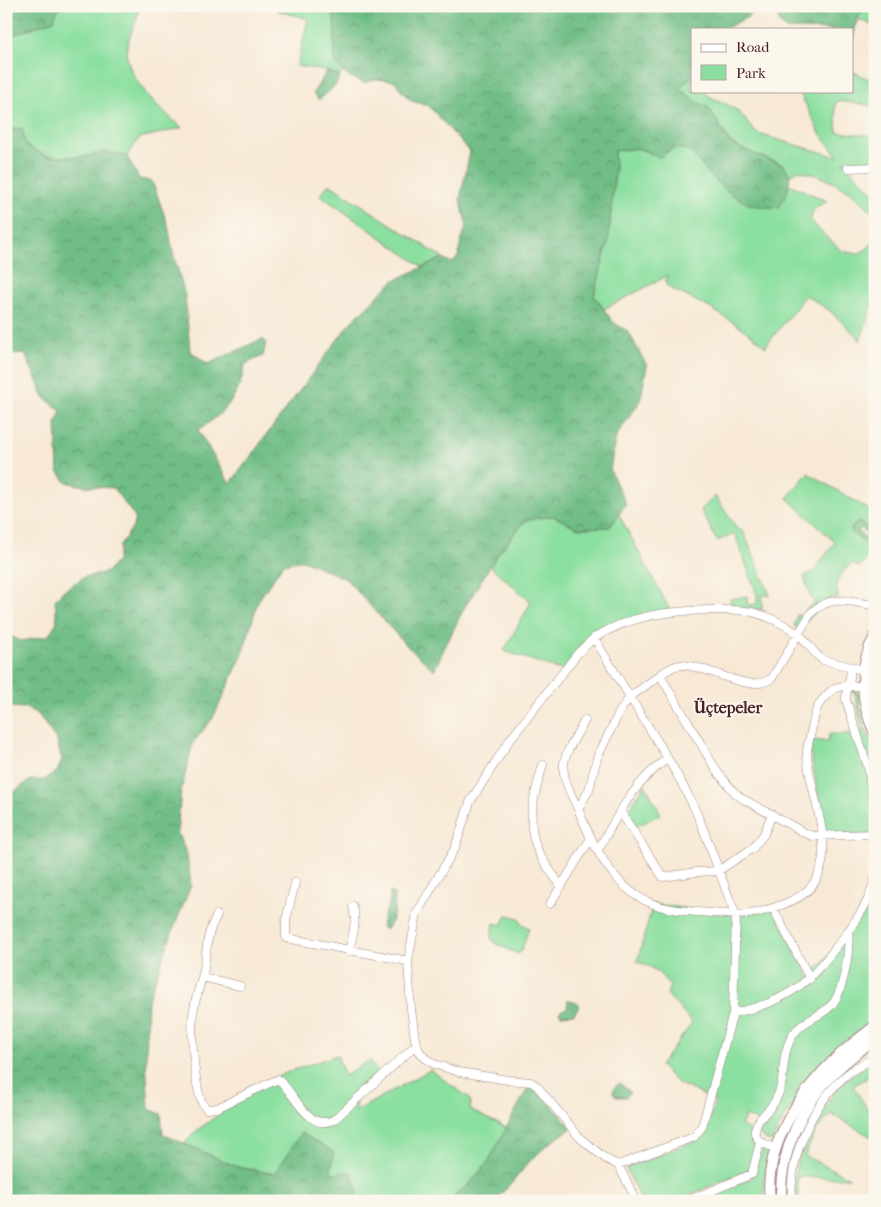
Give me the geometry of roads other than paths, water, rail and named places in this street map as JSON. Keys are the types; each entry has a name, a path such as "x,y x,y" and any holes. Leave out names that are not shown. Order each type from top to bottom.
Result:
{"main road":[{"path":"875,636 866,658 863,687 866,711 875,733"},
{"path":"864,672 875,671"},
{"path":"863,687 875,689"},
{"path":"770,1201 769,1182 775,1148 793,1112 813,1082 834,1060 875,1026"},
{"path":"781,1201 781,1179 785,1157 800,1120 832,1075 875,1039"}],"street":[{"path":"848,168 875,167"},
{"path":"578,810 589,790 597,758 620,711 630,697 660,675 674,666 680,665 698,668 743,682 767,681 772,678 811,613 827,602 844,600 875,605"},
{"path":"637,1201 618,1165 606,1159 580,1138 543,1093 531,1082 459,1072 434,1064 419,1051 411,1009 408,961 417,913 455,848 470,802 509,741 578,652 594,638 627,621 656,614 688,610 746,611 761,615 798,634 818,657 864,672"},
{"path":"594,638 667,759 700,821 736,915 733,1013 702,1127 694,1137 618,1165"},
{"path":"850,667 852,674 845,691 846,700 868,767 875,810"},
{"path":"660,675 718,774 743,799 805,833 823,836 875,834"},
{"path":"585,720 564,760 563,768 566,783 591,838 617,879 630,890 655,905 736,915 759,913 795,900 812,886 822,868 824,857 823,836 807,756 817,707 829,692 835,688 848,685 863,687"},
{"path":"598,850 620,811 642,780 667,759"},
{"path":"544,765 534,804 533,834 539,852 561,886"},
{"path":"620,811 663,877 718,871 753,848 764,834 772,814"},
{"path":"550,904 591,838"},
{"path":"733,1013 760,1006 785,996 810,978 828,959 863,911 870,898 875,877"},
{"path":"295,882 286,920 286,938 408,961"},
{"path":"349,951 356,916 353,906"},
{"path":"773,908 810,978"},
{"path":"217,915 208,935 202,978 196,995 193,1017 195,1072 201,1102 207,1109 217,1108 278,1079 296,1104 320,1122 328,1123 417,1044"},
{"path":"775,1148 760,1142 755,1134 758,1122 775,1102 779,1092 784,1053 794,1033 800,1026 829,1008 837,997 849,950 848,932"},
{"path":"202,978 240,986"},
{"path":"792,1201 791,1185 795,1157 816,1113 833,1088 846,1075 861,1064 875,1058"},
{"path":"687,1201 752,1174 760,1142"}],"district":[{"name":"Üçtepeler","path":"728,707"}]}
